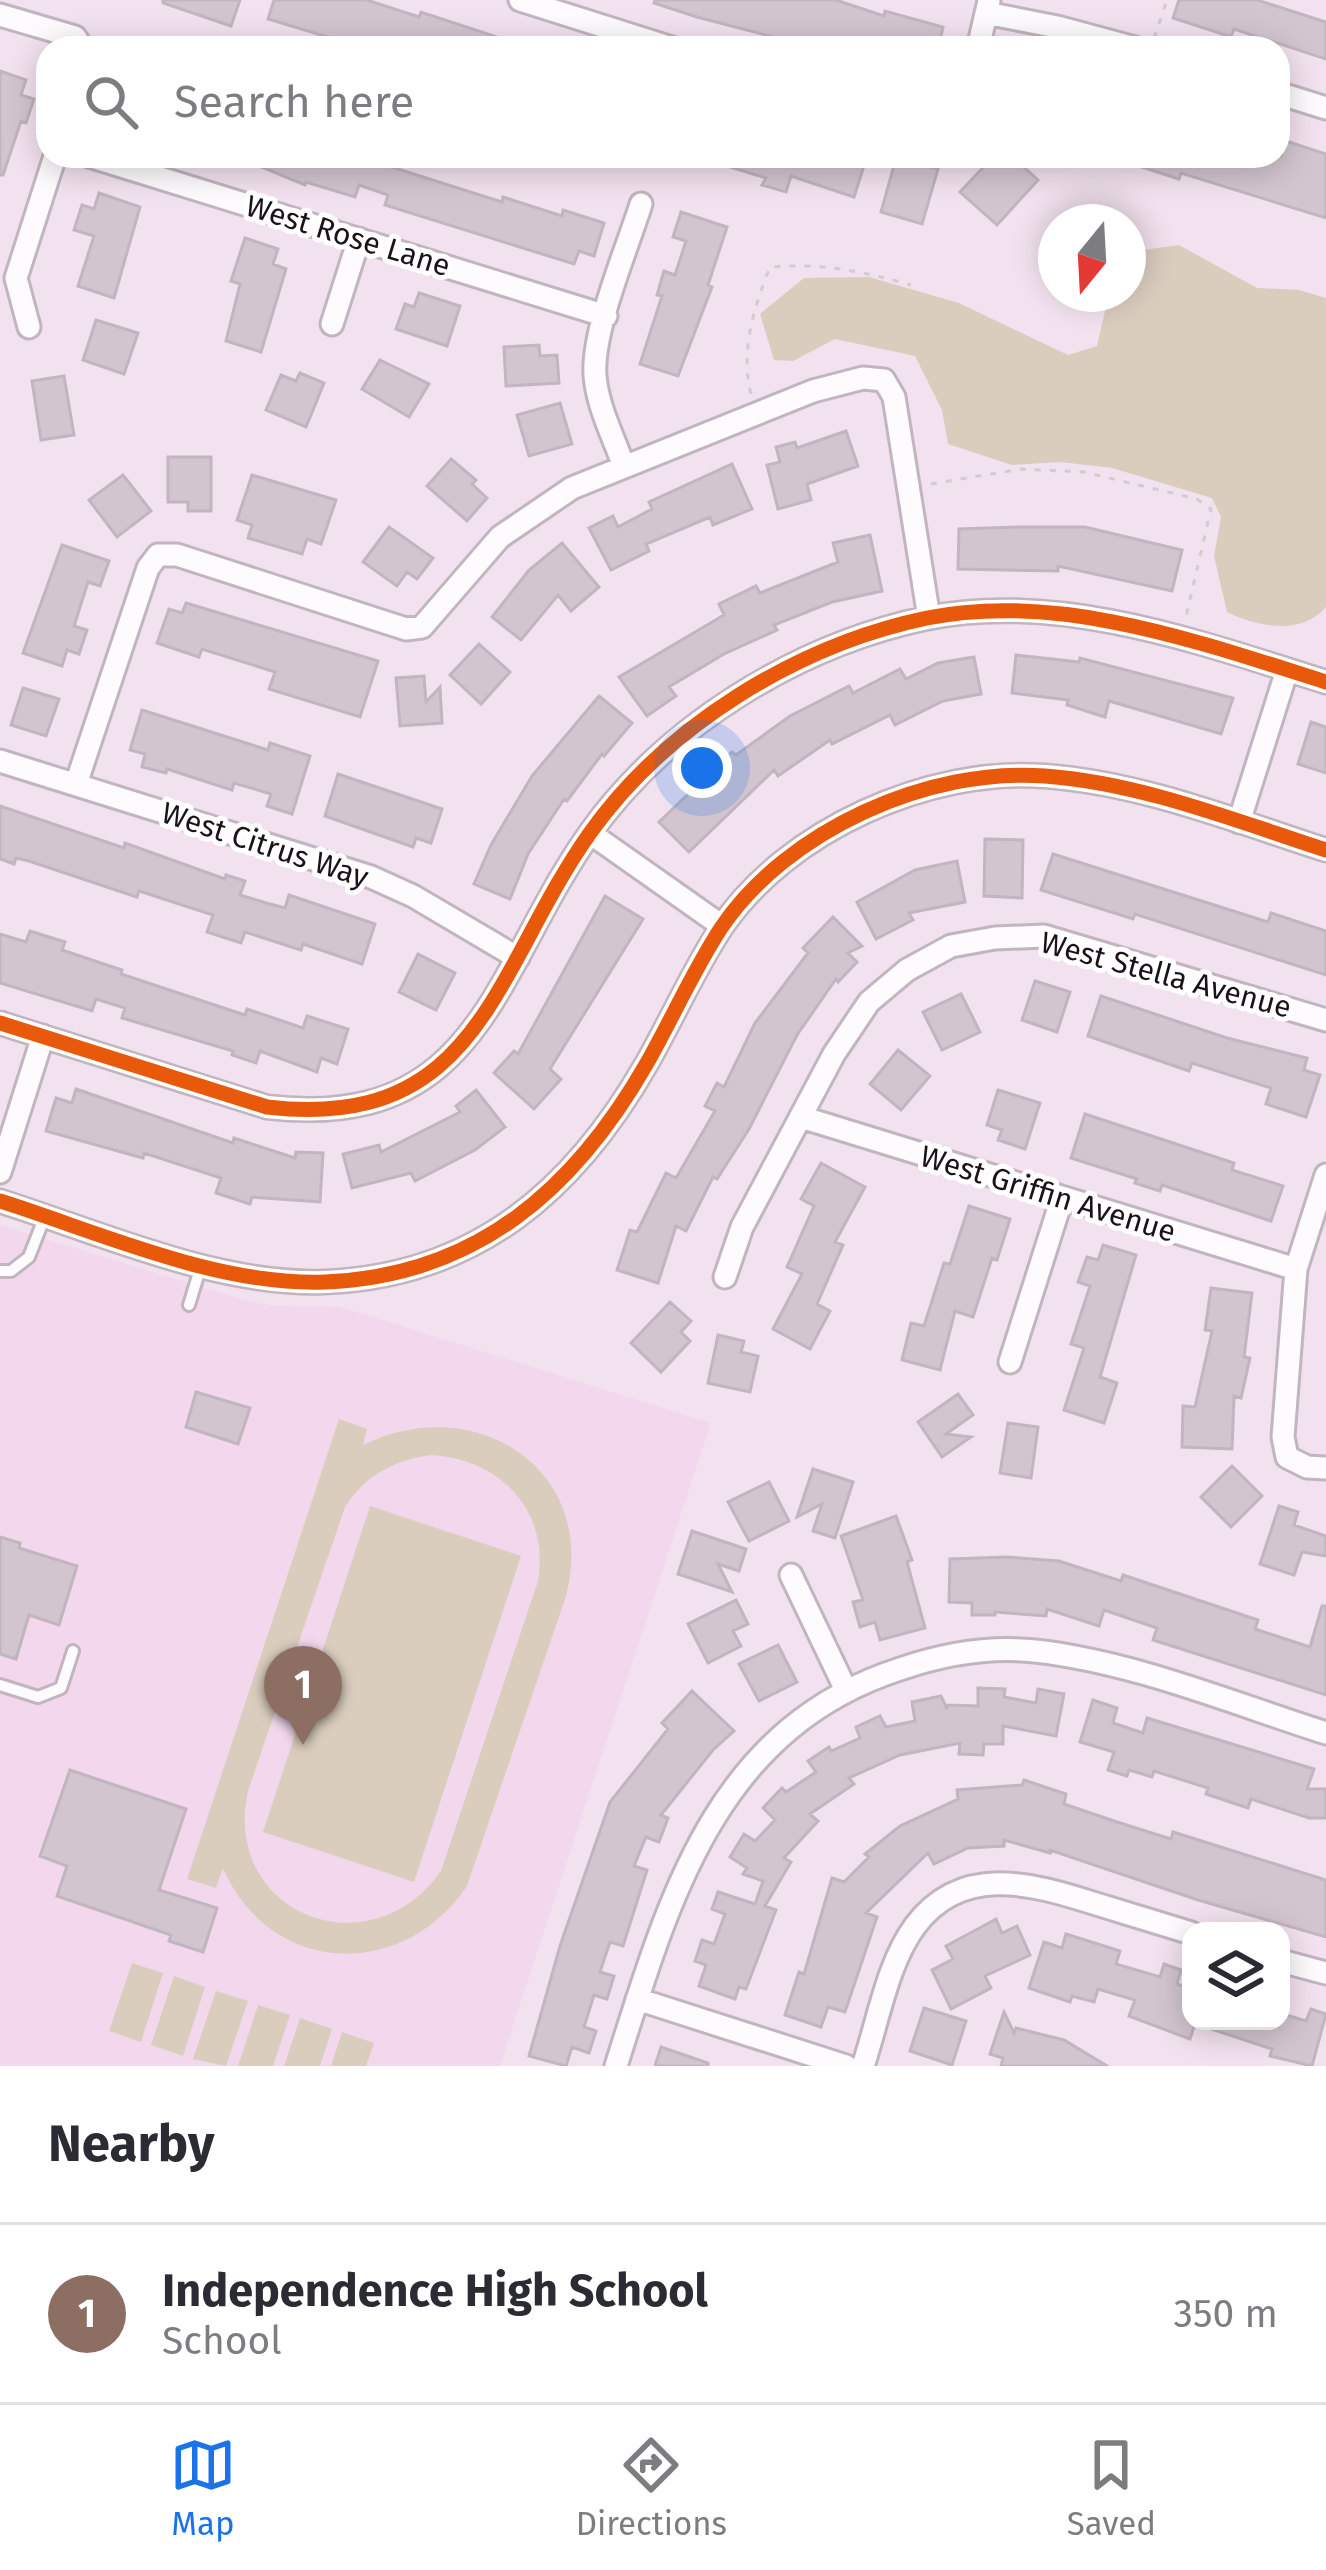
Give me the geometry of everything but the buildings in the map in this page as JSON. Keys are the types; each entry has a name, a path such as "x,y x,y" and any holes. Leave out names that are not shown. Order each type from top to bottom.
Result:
{"street":[{"path":"520,0 634,36"},
{"path":"981,36 987,6 1093,36"},
{"path":"0,15 68,36"},
{"path":"1290,96 1326,108"},
{"path":"29,327 16,278 51,168"},
{"name":"West Rose Lane","path":"128,168 606,316"},
{"path":"623,464 597,392 594,370 641,204"},
{"path":"332,324 359,239"},
{"path":"76,784 148,568 158,555 177,554 406,629 422,627 500,537 572,488 756,413 863,378 884,380 894,397 929,618"},
{"path":"0,1023 267,1106 310,1112 359,1107 431,1073 462,1048 487,1015 590,833 634,782 739,695 825,652 929,618 1008,613 1094,618 1182,637 1326,682"},
{"path":"1239,822 1287,670"},
{"name":"West Citrus Way","path":"0,761 371,877 518,958"},
{"path":"0,1201 201,1266 283,1282 362,1279 410,1268 501,1229 544,1197 588,1154 646,1064 722,926 776,868 823,835 888,800 951,782 1008,776 1077,779 1326,850"},
{"path":"590,833 722,926"},
{"name":"West Stella Avenue","path":"725,1277 742,1227 834,1054 869,1002 907,970 951,946 1044,936 1326,1020"},
{"path":"0,1172 43,1036"},
{"name":"West Griffin Avenue","path":"801,1118 1296,1269"},
{"path":"1326,1175 1296,1269 1282,1436 1287,1456 1307,1467 1326,1468"},
{"path":"1010,1362 1062,1198"},
{"path":"791,1575 845,1688"},
{"path":"616,2066 677,1886 720,1804 785,1729 845,1688 931,1659 990,1649 1035,1651 1162,1680 1326,1733"},
{"path":"863,2066 898,1956 913,1928 952,1892 979,1883 1009,1881 1182,1930"},
{"path":"1290,1963 1326,1973"},
{"path":"638,1999 846,2066"}],"lane":[{"path":"0,1271 11,1271 29,1257 45,1216"},
{"path":"189,1305 201,1266"},
{"path":"0,1685 38,1697 61,1688 73,1652"}],"path":[{"path":"1155,36 1167,0"},
{"path":"756,413 746,373 753,310 770,268 849,267 911,285"},
{"path":"908,487 1021,470 1084,472 1197,499 1211,509 1182,637"}],"shaded area":[{"path":"1179,245 1257,288 1299,290 1326,298 1326,607 1304,622 1265,625 1227,612 1214,556 1221,517 1212,498 1112,468 1060,462 1012,465 948,444 942,410 915,356 835,339 793,361 774,360 760,314 804,278 869,277 959,303 1068,355 1097,346 1105,312 1146,312 1146,250"},
{"path":"0,1225 248,1301 341,1307 711,1423 500,2066 0,2066"},
{"path":"339,1419 367,1429 363,1445 405,1430 447,1428 485,1435 519,1452 546,1478 564,1511 571,1551 566,1596 467,1886 440,1917 408,1939 374,1951 339,1954 304,1947 272,1930 244,1904 223,1868 216,1888 187,1879","holes":["431,1455 456,1459 498,1478 527,1511 540,1555 538,1581 441,1871 411,1902 377,1918 342,1923 308,1915 278,1897 257,1870 246,1834 248,1791 345,1507 362,1486 393,1465"]},
{"path":"370,1506 521,1556 414,1882 263,1832"},
{"path":"132,1963 163,1973 141,2042 109,2031"},
{"path":"174,1976 205,1987 183,2056 151,2045"},
{"path":"216,1991 248,2001 226,2066 193,2059"},
{"path":"258,2005 290,2015 273,2066 238,2066"},
{"path":"300,2018 332,2029 320,2066 284,2066"},
{"path":"342,2032 374,2043 366,2066 331,2066"}],"cycle path":[{"path":"0,1023 267,1107 338,1108 394,1094 437,1067 472,1031 557,885 621,794 696,725 739,695 831,648 927,618 1028,611 1130,625 1326,682"},
{"path":"0,1201 160,1255 243,1276 325,1282 380,1276 429,1263 475,1243 516,1218 554,1186 619,1108 711,944 749,893 822,834 864,812 955,782 1045,776 1152,795 1326,850"}],"place":[{"name":"Independence High School","path":"303,1745"}]}
